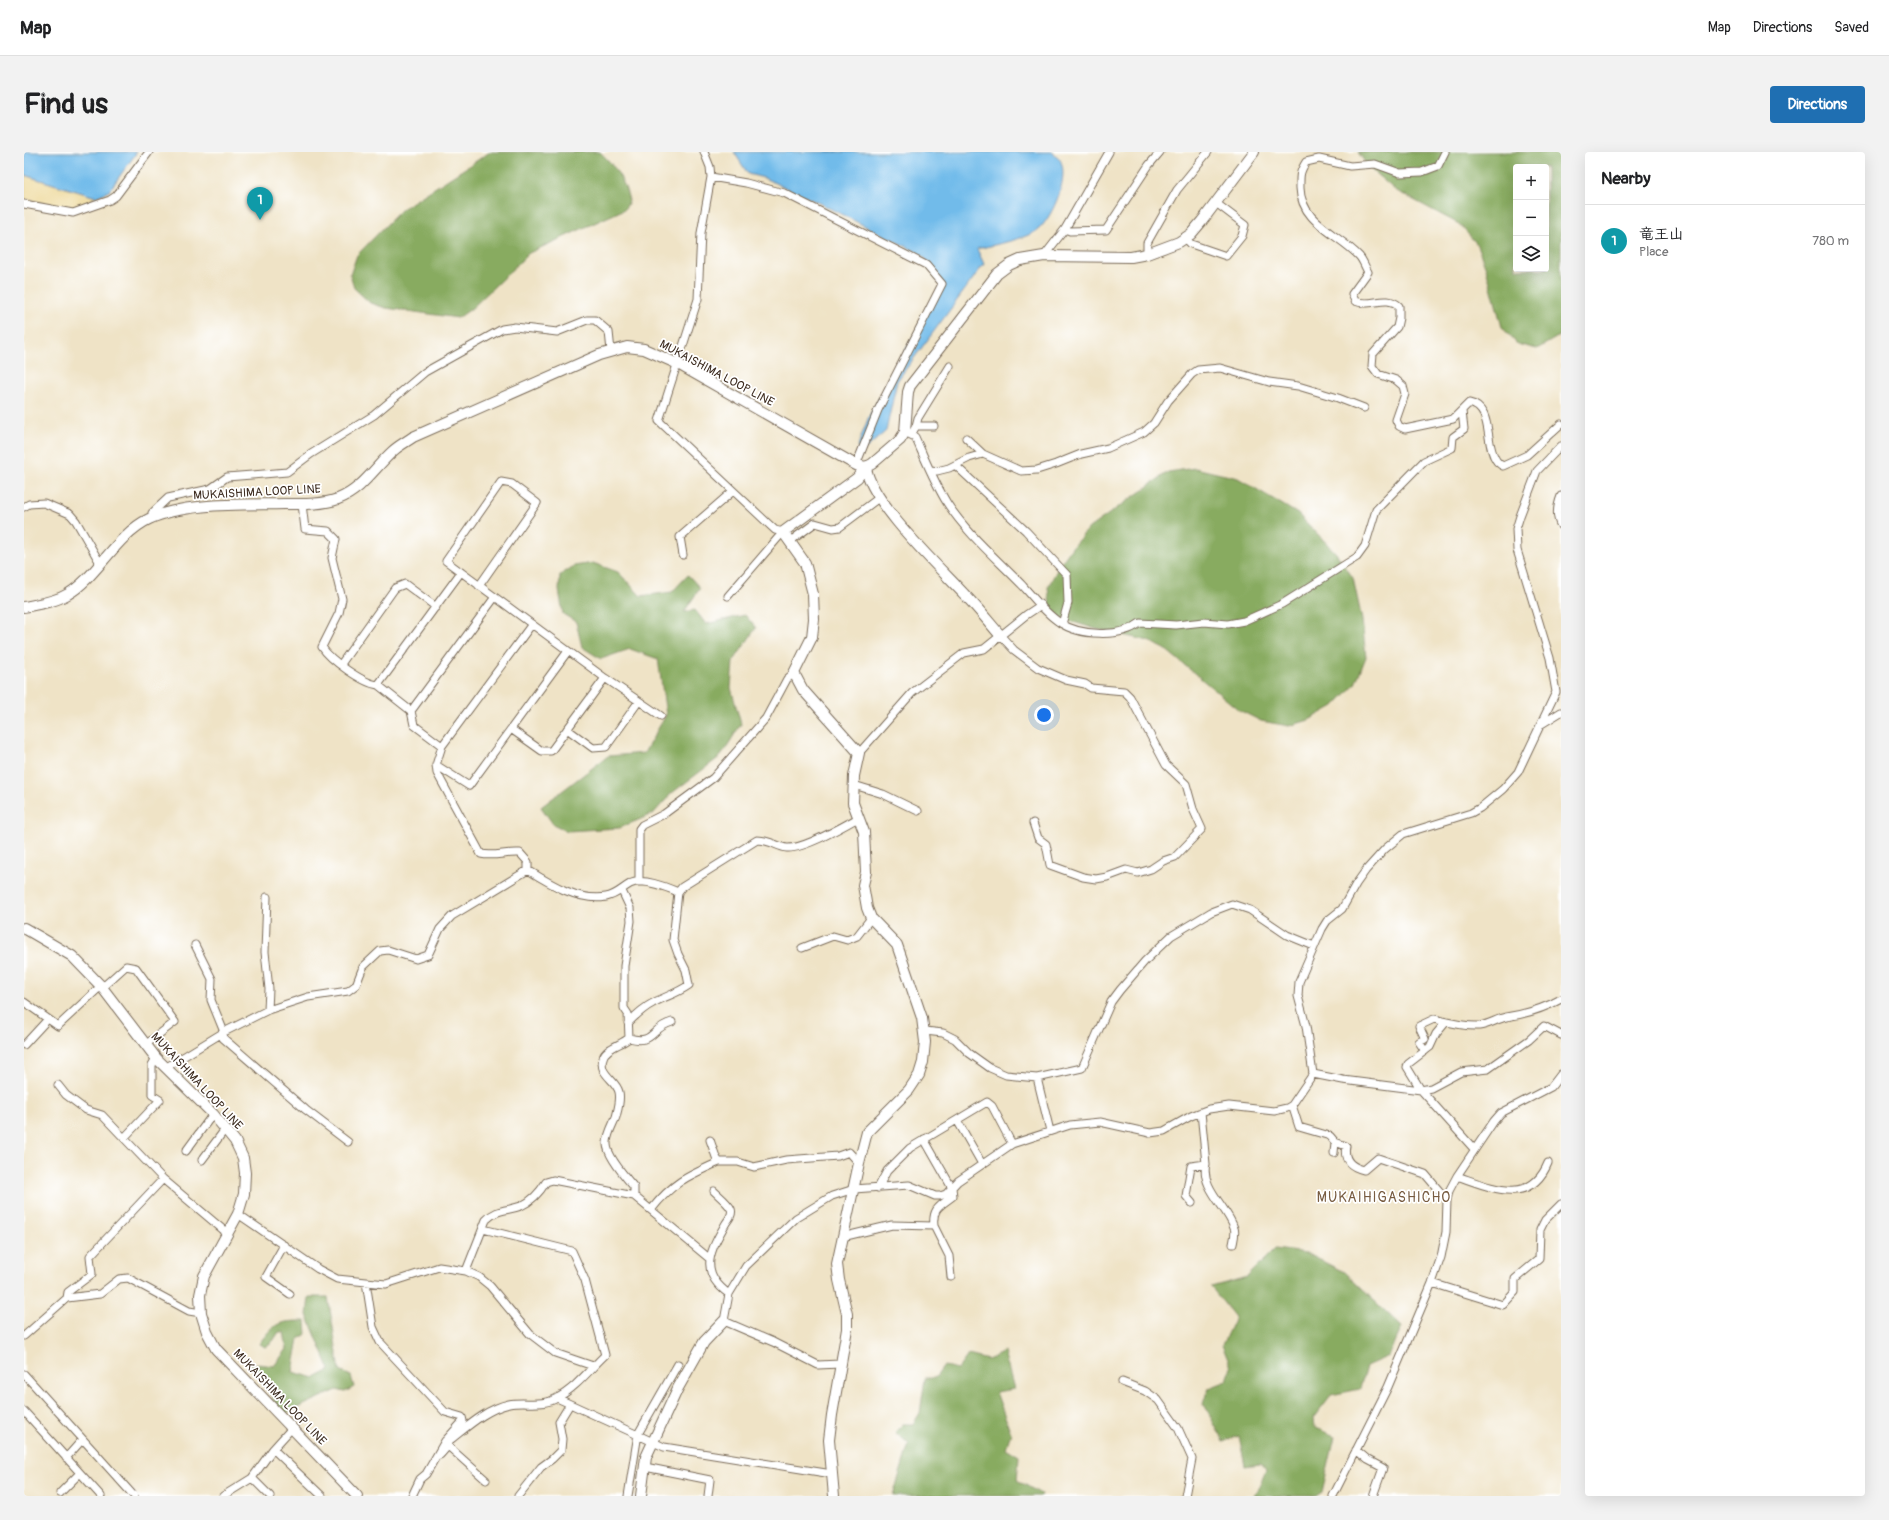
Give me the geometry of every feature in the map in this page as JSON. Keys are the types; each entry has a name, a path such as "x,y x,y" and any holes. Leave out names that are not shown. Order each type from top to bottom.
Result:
{"main road":[{"path":"861,466 872,464 908,434 908,392 910,386 997,274 1020,260 1044,256 1131,258 1172,245 1185,238 1198,225 1254,152"},
{"name":"MUKAISHIMA LOOP LINE","path":"24,607 67,595 78,587 130,532 153,517 213,505 302,504 332,500 349,494 360,485 393,451 412,437 548,377 611,351 627,347 644,349 678,364 861,466"},
{"path":"861,466 867,478 899,524 970,600 1000,635"},
{"path":"834,1496 829,1440 840,1364 847,1329 847,1314 837,1264 842,1237 867,1132 909,1090 919,1075 922,1062 925,1031 897,944 871,918 867,908 863,885 866,872 864,832 853,803 859,753 803,690 794,673 812,637 814,619 813,594 805,563 783,532 857,478 861,466"},
{"name":"MUKAISHIMA LOOP LINE","path":"24,928 72,956 101,986 156,1058 213,1114 236,1141 245,1173 244,1194 238,1214 226,1233 204,1276 200,1295 200,1313 207,1332 216,1349 357,1496"},
{"path":"641,1496 646,1458 678,1388 704,1342 724,1321"}],"street":[{"path":"24,204 73,213 110,200 116,196 148,152"},
{"path":"704,152 710,167 711,177 701,233 698,299 659,421 775,530 783,532 728,596"},
{"path":"1044,256 1065,229 1109,152"},
{"path":"1065,229 1070,231 1106,230 1149,165 1160,152"},
{"path":"1445,152 1438,166 1422,172 1400,174 1375,164 1350,166 1319,159 1306,162 1299,172 1300,194 1304,208 1317,222 1360,257 1368,272 1364,280 1356,287 1352,294 1355,301 1361,304 1384,300 1393,301 1399,306 1397,326 1373,354 1372,366 1378,374 1396,380 1403,386 1405,394 1396,420 1399,426 1405,429 1412,429 1430,423 1453,419 1469,403 1475,404 1482,412 1496,460 1503,466 1527,455 1561,424"},
{"path":"1147,254 1147,242 1177,190 1204,153"},
{"path":"711,177 784,192 926,265 942,284 878,410 861,466"},
{"path":"1185,238 1191,244 1226,256 1242,236 1245,225 1216,203"},
{"path":"153,517 152,513 168,498 210,489 227,477 287,472 310,454 374,415 425,372 502,329 515,327 557,332 587,320 595,320 609,332 611,351"},
{"path":"950,366 918,418 916,426 908,434 915,437 947,502 964,525 1041,605 1062,624 1075,629 1106,634 1118,634 1135,627 1140,623 1176,625 1204,622 1228,624 1239,622 1282,604 1357,557 1365,546 1376,510 1424,461 1452,448 1453,437 1464,429 1462,411"},
{"path":"966,438 983,454 1021,471 1037,470 1081,454 1108,448 1144,432 1154,423 1168,401 1192,374 1198,370 1220,368 1269,382 1298,386 1338,398 1364,408"},
{"path":"916,426 934,426"},
{"path":"840,1364 818,1366 773,1342 724,1321 729,1294 746,1266 796,1218 832,1196 854,1189 909,1186 935,1196 946,1194 958,1181 1012,1144 1070,1125 1100,1122 1150,1133 1164,1131 1200,1112 1210,1109 1229,1106 1274,1111 1287,1108 1292,1105 1313,1074 1306,1026 1298,996 1300,982 1314,946 1327,921 1342,909 1366,870 1397,839 1412,830 1471,813 1480,808 1511,782 1524,761 1556,692 1550,658 1517,550 1516,529 1537,471 1561,446"},
{"path":"931,470 937,471 983,454"},
{"path":"955,465 1026,531 1067,575 1068,603 1062,624"},
{"path":"479,586 537,504 512,484 501,482 446,561 479,586 605,678 661,716"},
{"path":"683,556 680,537 733,491"},
{"path":"1561,496 1557,506 1557,520 1561,526"},
{"path":"789,542 815,523 833,528 840,527 880,497"},
{"path":"24,507 29,504 44,503 70,514 76,521 100,563"},
{"path":"302,504 305,529 328,531 336,539 332,558 342,599 339,613 322,647 326,654 369,684 378,686 411,711 414,725 442,746"},
{"path":"378,686 461,572"},
{"path":"341,664 395,588 405,584 436,607"},
{"path":"411,711 495,597"},
{"path":"859,753 912,693 964,653 984,649 1026,614 1041,605"},
{"path":"528,870 528,862 520,853 510,852 492,856 481,854 471,840 437,773 436,765 442,746 532,624"},
{"path":"1000,635 1014,650 1038,668 1066,680 1085,684 1091,688 1124,691 1130,697 1166,765 1186,784 1193,809 1202,829 1175,857 1163,861 1151,869 1138,872 1126,870 1107,878 1096,879 1083,877 1050,864 1046,844 1038,838 1034,823"},
{"path":"436,765 469,786 568,651"},
{"path":"638,882 639,829 642,825 664,814 713,778 766,718 787,679 794,673"},
{"path":"511,730 542,751 551,751 605,678"},
{"path":"567,729 593,748 606,747 639,701"},
{"path":"1540,725 1561,712"},
{"path":"854,785 883,794 918,811"},
{"path":"628,1023 648,1006 676,994 689,985 686,970 673,940 678,892 682,887 757,840 767,840 787,848 815,841 858,818"},
{"path":"528,870 567,891 587,897 605,897 622,891 631,883 638,882 660,884 678,892"},
{"path":"165,1068 224,1032 268,1010 308,997 348,991 356,985 363,967 380,951 388,950 416,959 428,955 440,929 452,916 528,870"},
{"path":"622,891 630,908 631,921 624,966 624,1008 628,1014 629,1038"},
{"path":"267,897 264,952 269,989 268,1010"},
{"path":"925,1031 943,1033 955,1039 969,1053 990,1068 1006,1075 1037,1078 1082,1068 1111,1002 1120,990 1144,961 1171,936 1211,912 1232,904 1250,910 1287,935 1314,946"},
{"path":"802,948 833,936 847,940 857,936 871,918"},
{"path":"195,945 212,980 211,1000 224,1032 223,1038 264,1075 348,1142"},
{"path":"24,1002 58,1026 101,986 106,984 126,966 136,968 175,1022 146,1045"},
{"path":"1425,1051 1419,1042 1425,1039 1419,1026 1434,1019 1479,1026 1506,1018 1516,1017 1548,1006 1561,999"},
{"path":"24,1045 48,1019"},
{"path":"629,1038 640,1041 646,1040 662,1025 672,1022"},
{"path":"1446,1022 1436,1034 1430,1047 1408,1064 1407,1067 1422,1090 1474,1149"},
{"path":"1313,1074 1343,1080 1422,1090 1431,1088 1461,1072 1488,1069 1529,1040 1544,1026 1561,1035"},
{"path":"629,1038 623,1043 606,1051 603,1058 603,1071 619,1092 619,1107 606,1143 624,1176 634,1187 634,1196"},
{"path":"124,1138 160,1100 152,1094 152,1065 156,1058"},
{"path":"1333,1496 1388,1387 1432,1283 1441,1257 1446,1232 1447,1200 1457,1176 1474,1149 1501,1113 1551,1087 1561,1074"},
{"path":"1037,1078 1050,1131"},
{"path":"58,1085 66,1095 86,1110 102,1115 163,1179 226,1233"},
{"path":"878,1188 887,1171 910,1148 987,1102 992,1106 1012,1144"},
{"path":"1292,1105 1299,1127 1330,1136 1335,1142 1346,1146 1344,1153 1348,1162 1354,1168 1364,1170 1378,1158 1425,1174 1447,1200"},
{"path":"1200,1112 1206,1164 1205,1170 1211,1189 1235,1228 1233,1244"},
{"path":"186,1151 213,1114"},
{"path":"957,1120 982,1164"},
{"path":"202,1160 226,1128"},
{"path":"924,1139 952,1188 953,1196 933,1214 934,1226 949,1256 951,1277"},
{"path":"710,1140 719,1162"},
{"path":"1334,1153 1335,1142"},
{"path":"651,1210 662,1196 681,1180 719,1162 738,1162 754,1167 786,1160 825,1158 849,1152 859,1163"},
{"path":"1457,1176 1499,1190 1514,1191 1526,1188 1535,1182 1543,1175 1548,1163"},
{"path":"1192,1203 1186,1196 1191,1166 1206,1164"},
{"path":"67,1298 68,1292 92,1274 90,1256 163,1179"},
{"path":"466,1271 486,1220 492,1214 521,1206 540,1192 546,1182 553,1180 634,1196 710,1258"},
{"path":"714,1191 731,1208 731,1214 720,1234 710,1258 709,1269 711,1276 729,1294"},
{"path":"1432,1283 1503,1305 1514,1292 1515,1279 1539,1259 1540,1230 1545,1220 1561,1204"},
{"path":"238,1214 318,1269 337,1279 386,1284 439,1267 466,1271 479,1277 490,1286 530,1334 555,1353 593,1366"},
{"path":"842,1237 892,1225 934,1226"},
{"path":"445,1441 449,1441 479,1417 509,1404 543,1403 557,1398 583,1378 605,1355 585,1280 572,1251 483,1229"},
{"path":"284,1245 266,1277 290,1294"},
{"path":"24,1336 67,1298 100,1294 119,1279 128,1278 189,1311 200,1313"},
{"path":"366,1282 374,1327 380,1342 445,1412 462,1417 463,1421 445,1441 426,1474 420,1479 412,1496"},
{"path":"628,1496 638,1434 678,1364"},
{"path":"24,1374 134,1496"},
{"path":"1122,1382 1145,1391 1158,1400 1178,1428 1192,1460 1185,1496"},
{"path":"557,1398 664,1447 832,1474"},
{"path":"518,1496 541,1467 552,1460 561,1450 562,1439 559,1422 570,1404"},
{"path":"24,1411 101,1496"},
{"path":"224,1496 252,1478 273,1448 292,1428"},
{"path":"66,1458 82,1440"},
{"path":"435,1456 438,1457 448,1446 486,1480"},
{"path":"273,1448 322,1496"},
{"path":"1356,1450 1368,1460 1383,1468 1373,1496"},
{"path":"645,1468 710,1480 708,1496"},
{"path":"60,1493 80,1473"},
{"path":"252,1478 270,1496"}],"green space":[{"path":"490,152 600,152 619,174 629,201 625,209 529,253 471,309 458,318 386,308 370,303 354,288 350,275 357,255 402,209"},
{"path":"1358,152 1561,152 1561,335 1537,349 1517,344 1502,327 1486,268 1476,243 1459,224 1395,190 1368,167"},
{"path":"1195,468 1238,478 1298,514 1336,553 1353,578 1362,620 1366,657 1355,684 1334,706 1309,720 1289,726 1261,721 1239,710 1165,649 1149,641 1096,629 1060,618 1050,606 1048,587 1059,566 1073,546 1089,528 1168,472"},
{"path":"593,563 618,572 641,596 672,592 688,575 700,588 684,612 695,610 706,624 745,615 756,628 733,662 731,688 741,724 721,756 672,793 653,814 619,828 567,831 553,824 541,807 608,756 644,753 666,715 658,659 630,649 601,659 582,647 576,622 563,614 559,590 560,575 574,566"},
{"path":"1275,1249 1306,1253 1344,1272 1402,1327 1389,1356 1366,1366 1360,1389 1331,1395 1314,1417 1315,1428 1335,1436 1322,1492 1316,1496 1254,1496 1266,1471 1260,1464 1245,1466 1239,1436 1223,1441 1204,1404 1209,1388 1227,1381 1231,1367 1222,1345 1235,1317 1211,1287 1247,1277"},
{"path":"309,1297 328,1297 340,1371 351,1376 354,1387 345,1392 337,1390 286,1413 279,1408 249,1363 274,1366 287,1349 284,1332 279,1332 273,1341 265,1347 259,1344 269,1331 278,1324 283,1322 306,1321 307,1334 299,1338 293,1372 315,1378 330,1370 307,1315"},
{"path":"1004,1352 1014,1389 996,1392 1011,1433 1006,1448 1019,1456 1017,1480 1041,1494 1040,1496 893,1496 909,1444 895,1432 903,1424 913,1424 920,1413 925,1378 935,1378 944,1366 958,1369 968,1355 988,1360"}],"sand":[{"path":"24,175 96,197 77,208 71,209 24,199"}],"water":[{"path":"24,152 137,152 109,191 96,197 24,175"},
{"path":"734,152 1052,152 1059,158 1062,165 1063,174 1062,185 1055,205 1050,215 1039,229 1034,233 1018,239 977,249 984,264 897,381 886,431 863,451 857,448 869,416 941,286 942,281 924,257 915,251 819,203 764,178 748,174"}],"place":[{"name":"竜王山","path":"260,220"}],"district":[{"name":"MUKAIHIGASHICHO","path":"1384,1197"}]}
